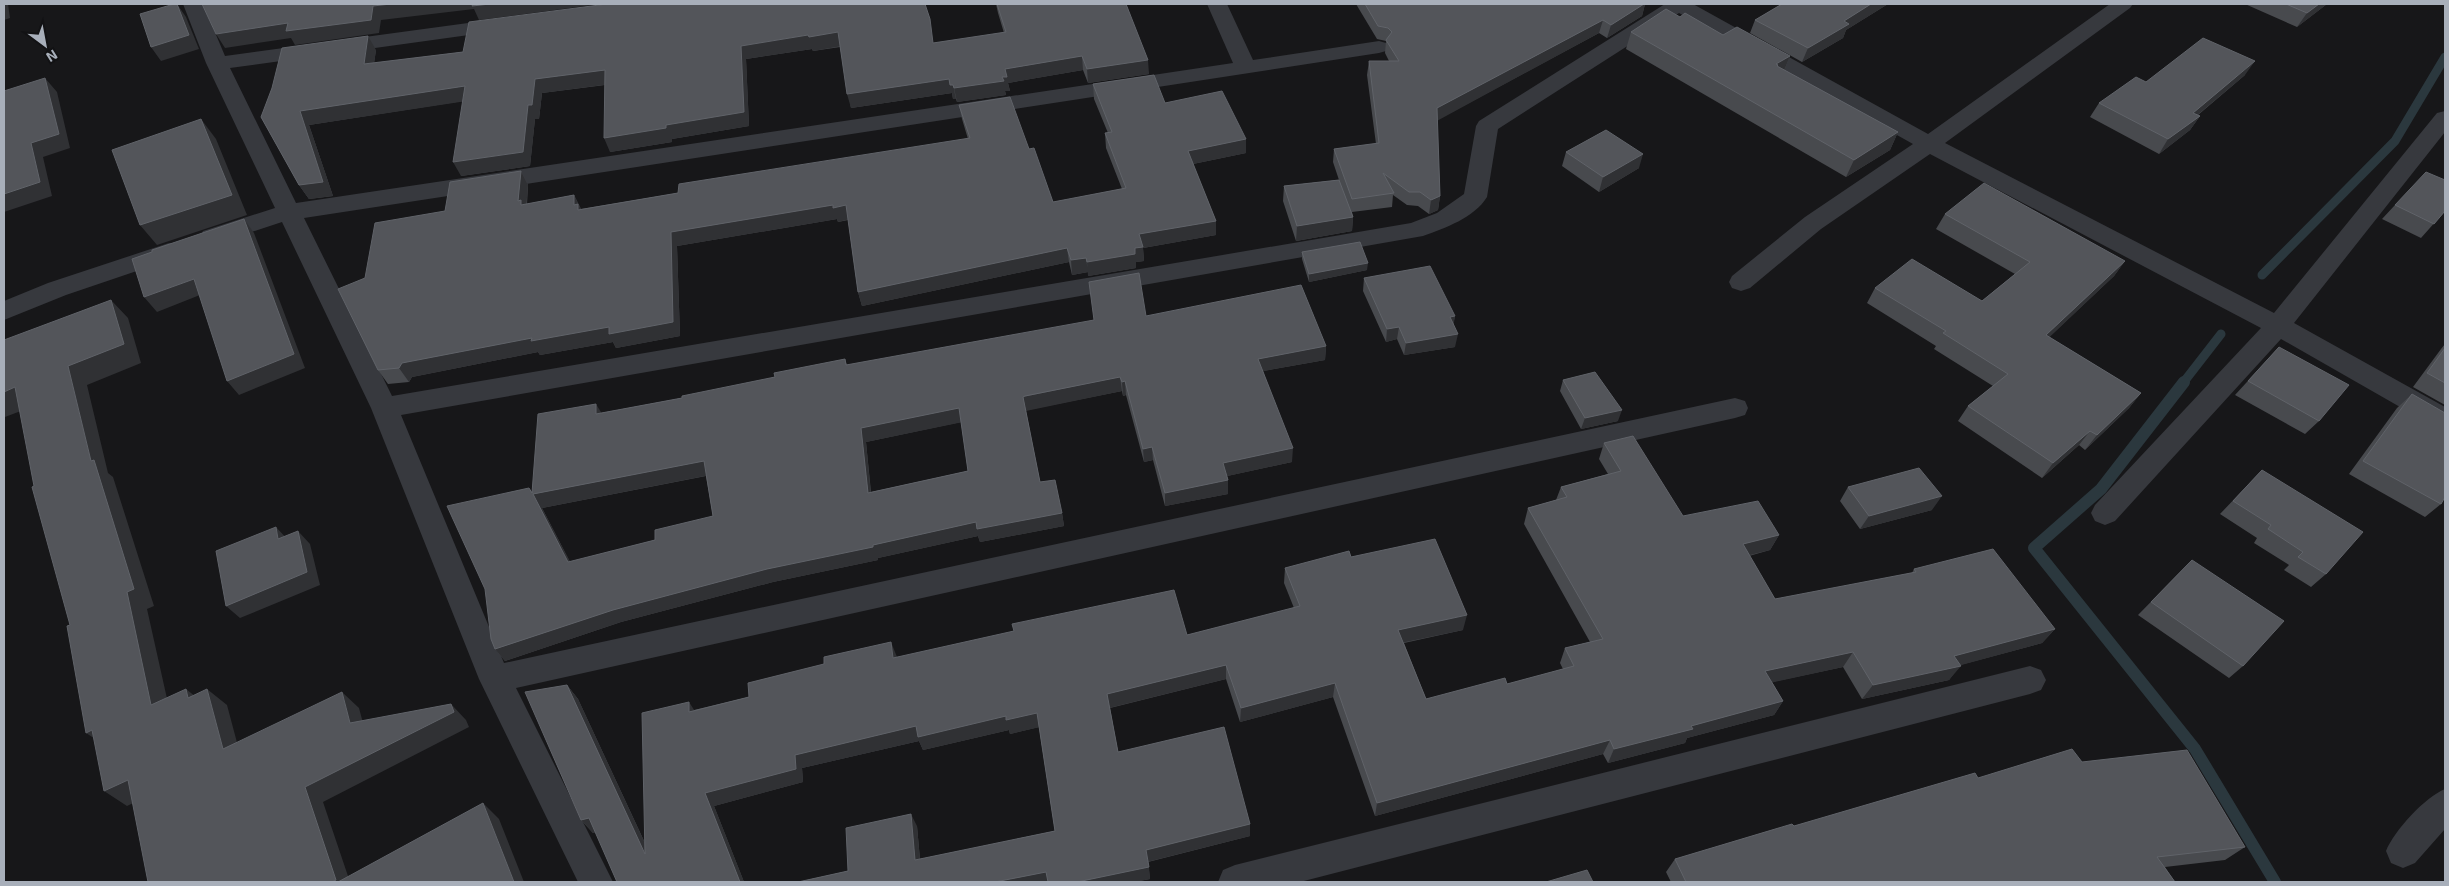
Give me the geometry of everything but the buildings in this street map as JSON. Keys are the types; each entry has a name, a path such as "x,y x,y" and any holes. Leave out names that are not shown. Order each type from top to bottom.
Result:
{"street":[{"path":"193,4 217,63 384,408 495,679 596,882"},
{"path":"1217,4 1246,67"},
{"path":"384,408 1415,230 1446,219 1475,197 1487,126 1679,4 1929,144 2278,326 2445,420"},
{"path":"1741,282 1813,223 1929,144 2123,4"},
{"path":"217,63 528,21"},
{"path":"4,311 57,289 288,212 1379,47"},
{"path":"2105,513 2278,326 2445,118"},
{"path":"495,679 1735,408"},
{"path":"1235,882 2030,680"},
{"path":"2403,851 2445,805"}],"waterway":[{"path":"2262,275 2395,141 2445,57"},
{"path":"2183,383 2221,334"},
{"path":"2184,382 2101,489 2034,548 2195,749 2275,882"}]}
